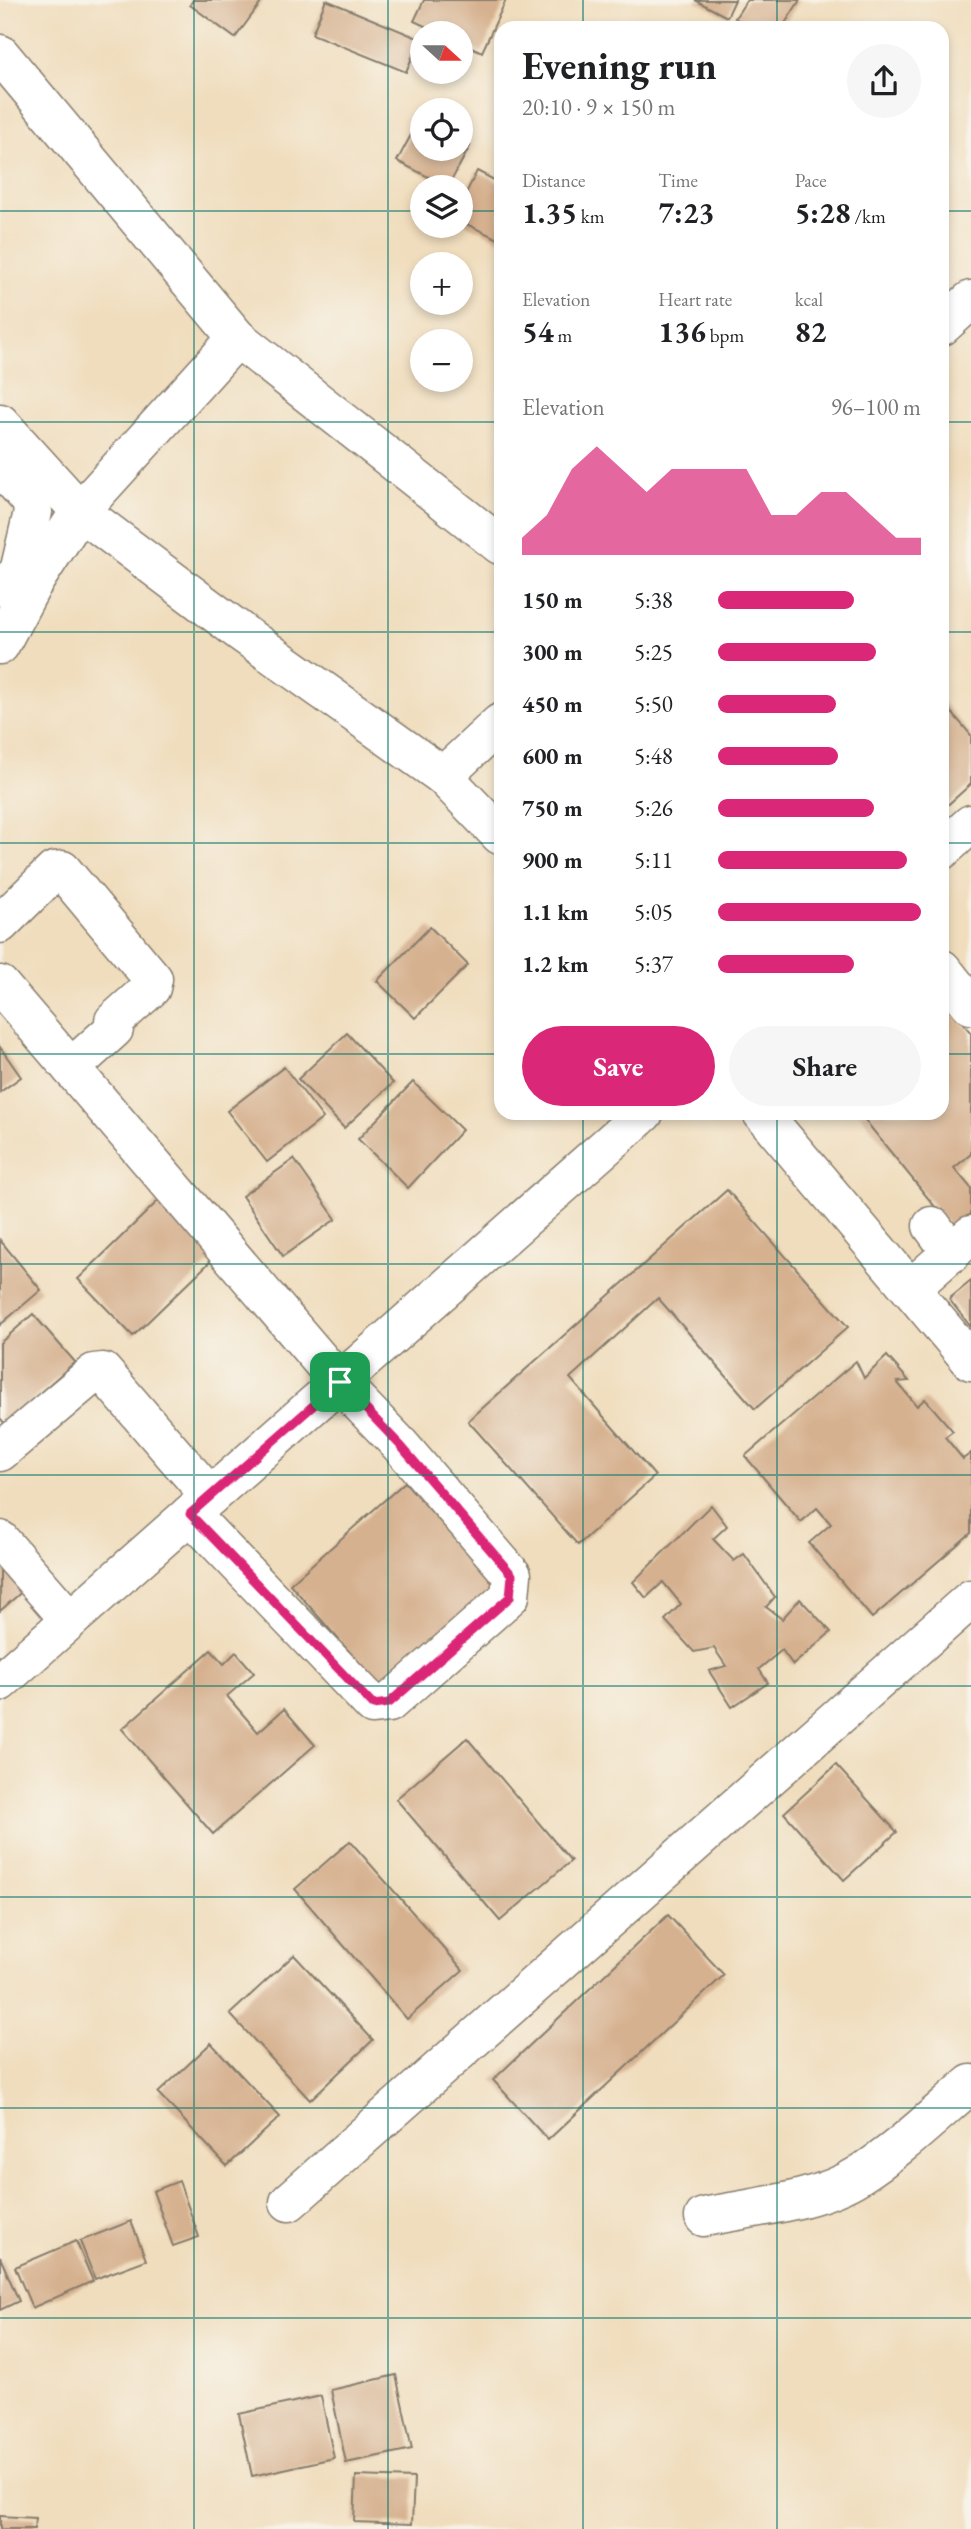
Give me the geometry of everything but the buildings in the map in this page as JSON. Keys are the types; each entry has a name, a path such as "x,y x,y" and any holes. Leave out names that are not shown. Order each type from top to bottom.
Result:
{"street":[{"path":"0,54 237,338 494,540"},
{"path":"949,320 971,300"},
{"path":"3,631 80,510 237,338"},
{"path":"3,443 80,510 242,634 443,776 494,829"},
{"path":"0,590 19,572 33,512 3,443"},
{"path":"443,776 494,729"},
{"path":"949,844 971,824"},
{"path":"0,924 54,871 62,870 153,978 151,988 114,1021 114,1029 71,1068"},
{"path":"949,978 971,1005"},
{"path":"0,985 340,1382 400,1445 512,1575 510,1597 389,1703 373,1705 200,1505 103,1372 94,1373 0,1452"},
{"path":"0,1682 636,1120"},
{"path":"768,1120 971,1361"},
{"path":"918,1298 957,1246"},
{"path":"0,1472 108,1379"},
{"path":"0,1540 70,1620"},
{"path":"289,2202 971,1599"},
{"path":"704,2217 814,2194 857,2176 915,2133 971,2084"}],"route":[{"path":"340,1382 400,1445 512,1575 510,1597 389,1703 373,1705 190,1514 340,1382"}]}
